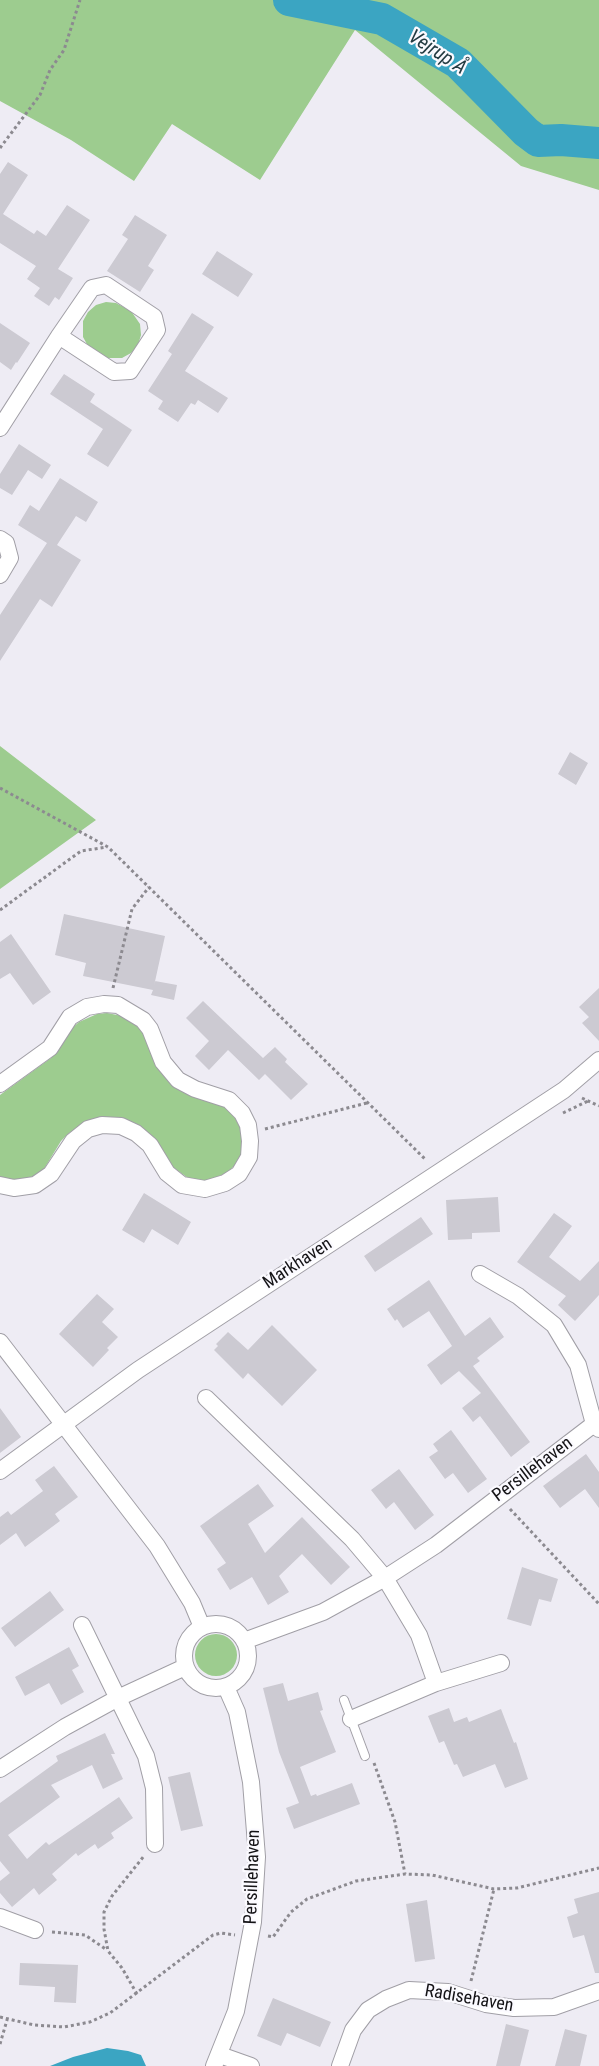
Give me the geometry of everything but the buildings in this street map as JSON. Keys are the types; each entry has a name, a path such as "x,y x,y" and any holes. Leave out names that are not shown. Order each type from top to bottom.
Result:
{"street":[{"path":"2,421 59,336 92,288 106,285 154,317 157,330 130,371 114,372 59,336"},
{"path":"0,539 6,543 10,558 0,575"},
{"path":"0,1084 50,1048 70,1017 87,1007 118,1005 143,1020 150,1029 163,1062 178,1080 195,1089 229,1100 242,1113 249,1133 249,1157 239,1174 225,1183 205,1189 182,1185 167,1173 150,1145 136,1133 121,1126 102,1125 88,1129 73,1141 51,1174 36,1185 14,1188 0,1185"},
{"name":"Markhaven","path":"0,1471 138,1370 564,1090 599,1060"},
{"name":"Persillehaven","path":"244,1641 323,1612 385,1578 436,1545 498,1496 596,1427 578,1365 554,1325 518,1296 480,1274"},
{"path":"0,1342 157,1546 192,1603 202,1627"},
{"path":"206,1398 352,1539 385,1578 419,1635 436,1683"},
{"path":"223,1624 236,1630 244,1641 248,1656 244,1672 226,1687 210,1688 201,1685 185,1667 186,1643 190,1636 202,1627 223,1624"},
{"path":"82,1625 146,1756 154,1788 155,1844"},
{"path":"351,1719 436,1683 501,1663"},
{"path":"0,1769 65,1727 118,1698 185,1667"},
{"name":"Persillehaven","path":"217,2060 236,2011 251,1934 257,1857 251,1782 237,1712 226,1687"},
{"path":"0,1917 34,1930"},
{"name":"Radisehaven","path":"340,2066 353,2030 368,2010 386,1999 409,1990 448,1992 486,2004 514,2008 554,2007 599,1991"},
{"path":"217,2060 250,2066"}],"lane":[{"path":"344,1700 365,1756"}],"path":[{"path":"0,148 40,95 50,70 64,50 73,28 80,0"},
{"path":"0,788 108,847 439,1173"},
{"path":"0,910 81,851 108,847"},
{"path":"109,1004 132,909 148,887"},
{"path":"555,1118 588,1101"},
{"path":"249,1133 368,1102"},
{"path":"498,1496 599,1604"},
{"path":"365,1756 372,1757 396,1822 405,1874"},
{"path":"108,1951 104,1912 112,1896 155,1844"},
{"path":"0,2017 34,2025 64,2027 90,2022 110,2013 137,1994 213,1935 251,1934 273,1937 291,1912 307,1899 356,1881 405,1874 432,1875 494,1889 517,1888 599,1868"},
{"path":"466,1998 494,1889"},
{"path":"34,1930 85,1935 108,1951 122,1968 137,1994"},
{"path":"0,2044 8,2020"}],"green space":[{"path":"0,0 599,0 599,190 521,166 355,30 260,180 172,124 134,181 71,140 0,101"},
{"path":"106,302 116,303 131,311 140,324 141,335 138,345 122,358 107,358 88,346 83,337 83,321 88,312 96,305"},
{"path":"0,746 96,820 0,889"},
{"path":"107,1013 127,1017 144,1030 152,1049 235,1114 244,1134 241,1155 228,1172 209,1181 188,1178 170,1165 160,1147 89,1121 69,1133 61,1141 44,1169 35,1176 14,1181 0,1179 0,1095 51,1058 71,1029 79,1022 97,1014"},
{"path":"216,1634 231,1640 237,1655 231,1670 216,1676 201,1670 195,1655 201,1640"}],"water":[{"path":"107,2048 141,2055 146,2066 50,2066 73,2057"}],"waterway":[{"name":"Vejrup Å","path":"289,0 382,19 458,63 526,132 538,141 599,143"}]}
